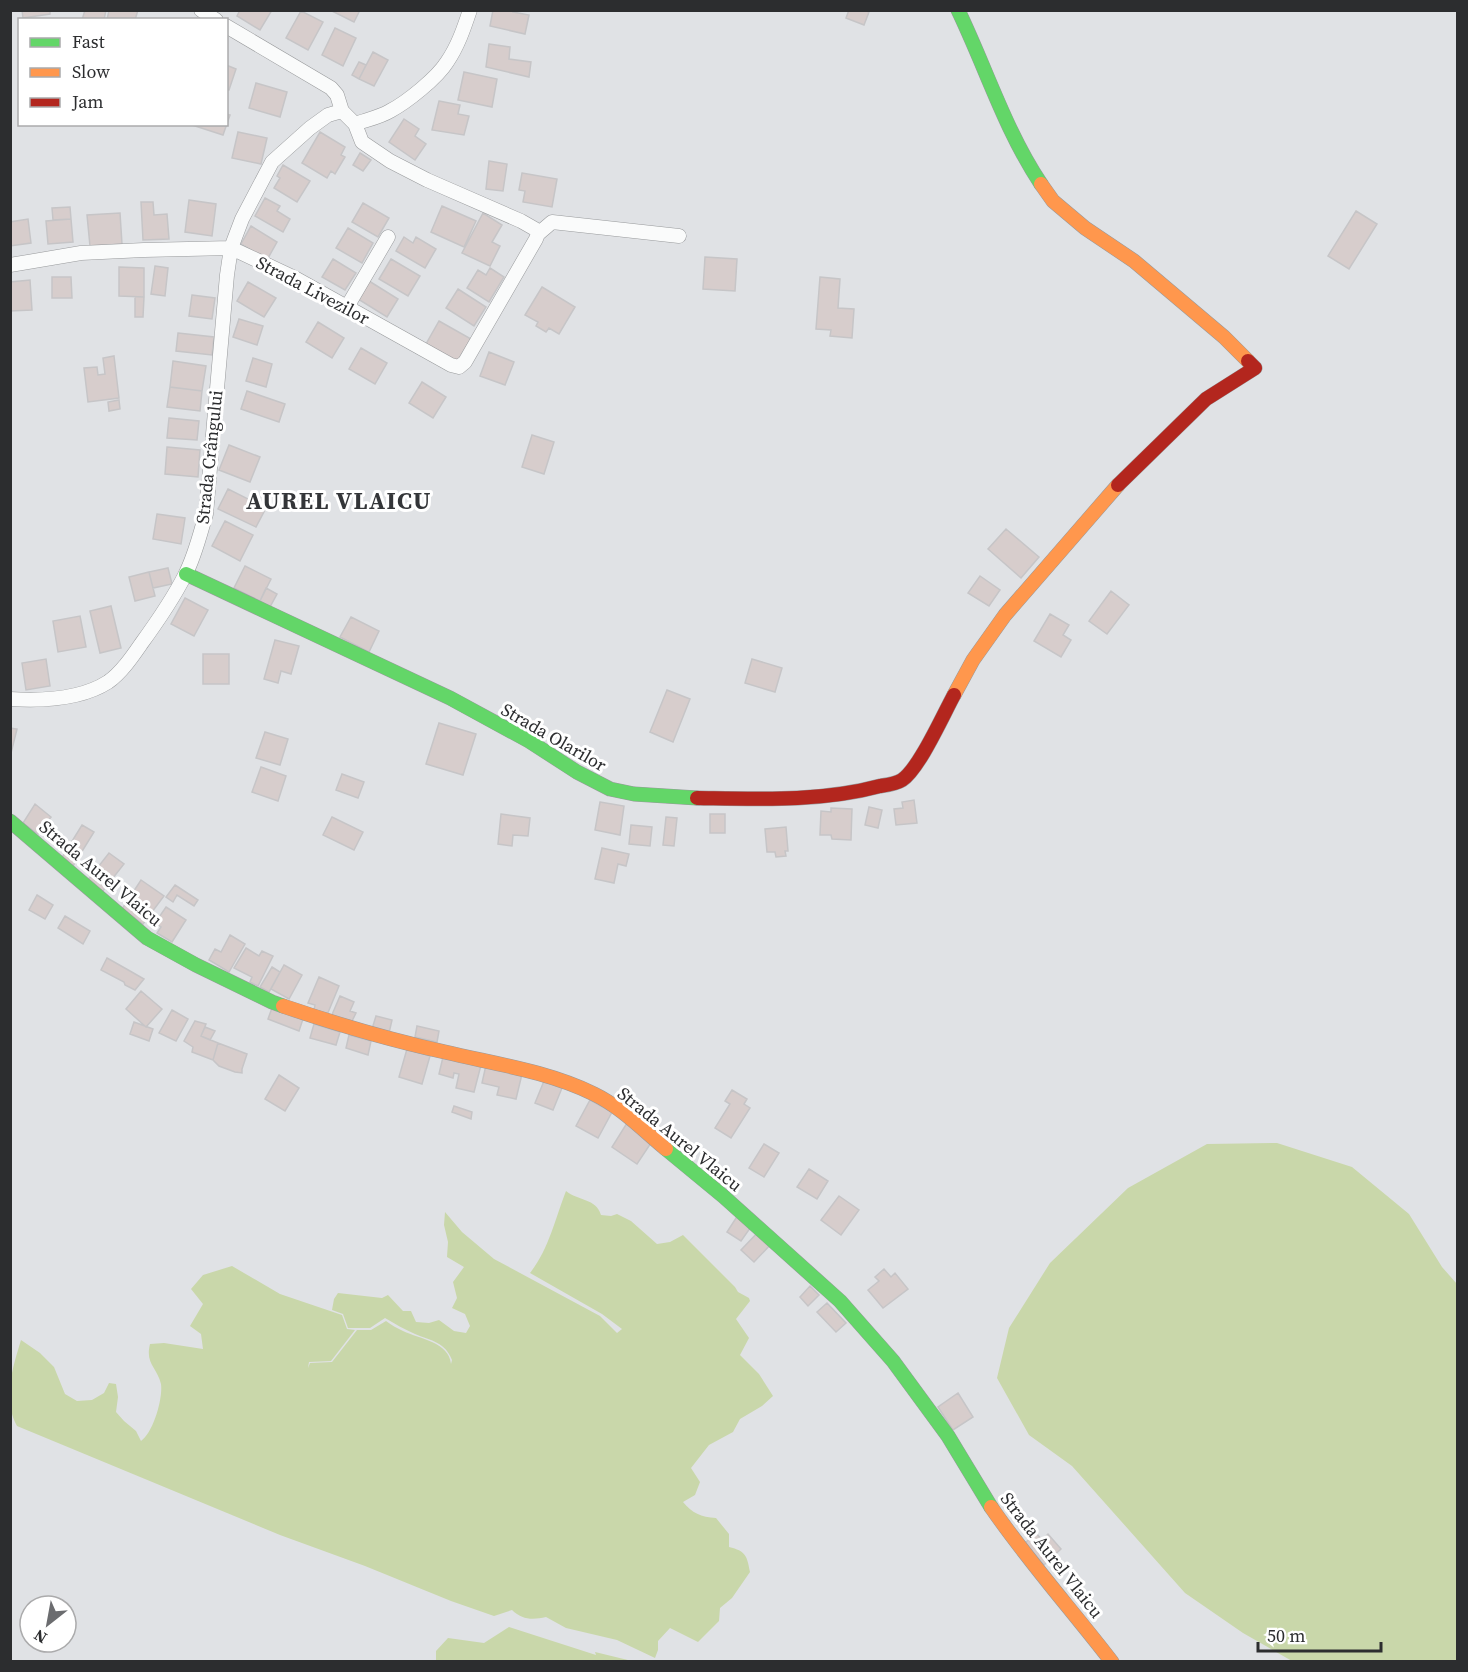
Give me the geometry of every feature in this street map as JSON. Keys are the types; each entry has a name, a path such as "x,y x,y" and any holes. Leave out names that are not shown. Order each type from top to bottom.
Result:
{"street":[{"path":"355,124 389,112 412,97 433,77 446,64 459,42 470,10"},
{"name":"Strada Olarilor","path":"186,574 450,698 610,789 634,794 678,798 753,799 859,792 901,781 914,769 973,660 1005,615 1124,478 1206,399 1255,368 1224,337 1134,261 1085,228 1053,201 1025,159 1004,117 958,10"},
{"path":"228,27 331,88 337,95 342,111 355,124 362,142 390,160 436,184 521,221 535,229 537,237"},
{"name":"Strada Crângului","path":"10,699 38,700 63,697 82,693 108,681 124,666 149,633 186,574 206,514 231,248 242,219 272,162 328,114 342,111"},
{"path":"537,237 552,222 679,236"},
{"path":"347,306 388,237"},
{"name":"Strada Livezilor","path":"10,265 81,254 231,248 295,278 451,365 459,367 465,362 537,237"},
{"name":"Strada Aurel Vlaicu","path":"10,821 147,938 272,1002 366,1032 547,1075 594,1094 616,1107 723,1196 840,1302 871,1336 893,1361 948,1436 1010,1535 1112,1662"}],"green space":[{"path":"1277,1143 1352,1167 1409,1214 1442,1267 1457,1284 1457,1661 1292,1661 1243,1633 1185,1593 1072,1466 1029,1435 997,1378 1009,1328 1050,1263 1128,1188 1207,1144"},
{"path":"566,1191 595,1205 601,1215 617,1214 631,1221 657,1244 670,1242 683,1235 738,1292 750,1301 736,1319 749,1338 740,1355 759,1374 773,1396 762,1406 740,1419 733,1432 709,1445 691,1468 700,1482 695,1495 683,1502 697,1514 716,1518 729,1534 729,1547 745,1555 750,1572 732,1598 720,1608 719,1621 698,1642 670,1628 658,1641 655,1658 617,1640 566,1628 546,1617 528,1618 512,1610 494,1616 280,1535 17,1426 10,1405 10,1383 21,1340 40,1353 54,1367 65,1394 77,1401 92,1400 104,1393 109,1383 116,1384 118,1397 116,1412 136,1431 141,1441 153,1423 159,1407 161,1390 159,1378 149,1356 150,1344 164,1343 203,1349 201,1334 190,1326 203,1304 191,1289 203,1275 232,1266 280,1294 342,1315 347,1329 355,1330 331,1361 309,1362 308,1368 310,1363 332,1362 357,1330 371,1330 386,1321 439,1346 449,1357 451,1364 449,1354 442,1346 385,1318 370,1328 348,1328 343,1314 332,1310 338,1293 382,1298 388,1295 403,1311 411,1311 416,1322 429,1323 439,1320 454,1331 466,1333 470,1326 465,1314 452,1308 457,1298 453,1282 464,1267 447,1257 445,1212 462,1232 494,1259 600,1316 617,1333 622,1329 602,1314 530,1273 547,1244"},
{"path":"509,1627 596,1655 595,1652 632,1661 436,1661 436,1651 448,1638 484,1643"}],"building":[{"path":"22,10 50,10 50,14 23,18"},
{"path":"85,10 106,10 104,18 83,18"},
{"path":"109,10 138,10 136,18 107,18"},
{"path":"240,10 272,10 260,30 237,16"},
{"path":"330,10 360,10 354,22"},
{"path":"493,10 514,10 513,12 529,15 525,34 490,26"},
{"path":"849,10 869,12 864,25 846,18"},
{"path":"301,11 323,22 308,50 286,38"},
{"path":"335,28 356,38 343,66 322,55"},
{"path":"489,44 510,47 509,59 531,62 529,77 486,67"},
{"path":"373,52 388,60 374,86 359,79"},
{"path":"359,62 366,65 359,79 352,75"},
{"path":"228,66 236,69 228,90"},
{"path":"464,72 497,79 492,107 458,100"},
{"path":"256,83 287,92 280,117 249,108"},
{"path":"439,101 460,105 458,114 469,116 464,135 432,130"},
{"path":"404,119 419,129 415,136 426,144 415,160 389,142"},
{"path":"195,126 226,126 223,135"},
{"path":"238,132 267,138 261,164 232,158"},
{"path":"320,132 345,147 341,155 345,157 335,174 331,171 327,178 302,163"},
{"path":"360,153 371,160 363,171 353,165"},
{"path":"489,161 507,164 503,191 486,189"},
{"path":"283,165 310,181 297,202 274,188 280,178 277,176"},
{"path":"522,173 557,179 552,207 523,202 525,191 519,190"},
{"path":"265,198 280,206 277,211 290,219 283,232 255,216"},
{"path":"189,200 216,204 212,236 185,232"},
{"path":"141,202 153,202 154,215 167,214 169,239 143,240"},
{"path":"363,203 389,218 378,237 352,222"},
{"path":"442,206 476,221 464,247 431,232"},
{"path":"70,207 71,219 53,220 52,208"},
{"path":"1356,211 1377,224 1349,269 1328,256"},
{"path":"120,213 122,244 90,246 87,215"},
{"path":"483,213 502,225 492,242 500,246 490,266 462,253"},
{"path":"28,219 31,243 10,246 10,222"},
{"path":"71,219 73,242 48,244 46,221"},
{"path":"251,226 277,242 267,260 241,244"},
{"path":"348,228 373,243 362,263 336,248"},
{"path":"404,237 413,243 416,237 436,249 425,268 396,251"},
{"path":"705,257 737,259 735,291 703,289"},
{"path":"333,259 356,273 345,290 322,277"},
{"path":"391,259 420,276 408,296 379,279"},
{"path":"155,266 168,268 165,296 151,294"},
{"path":"119,267 144,268 144,297 119,296"},
{"path":"490,268 504,277 489,302 467,288 478,270 486,275"},
{"path":"52,277 71,277 72,298 52,298"},
{"path":"820,277 840,279 838,308 854,309 852,338 830,336 831,330 816,329"},
{"path":"30,280 32,310 10,311 10,282"},
{"path":"369,281 398,299 387,317 358,299"},
{"path":"248,282 276,298 264,317 237,301"},
{"path":"542,287 575,307 559,334 549,328 546,332 536,326 538,322 525,315"},
{"path":"458,289 486,307 474,326 446,308"},
{"path":"192,295 215,298 212,319 189,316"},
{"path":"135,297 144,297 143,317 135,317"},
{"path":"239,319 263,326 257,345 233,337"},
{"path":"439,321 471,339 457,362 426,344"},
{"path":"318,322 344,338 332,358 306,342"},
{"path":"178,333 214,337 212,355 176,351"},
{"path":"361,348 387,363 375,384 349,369"},
{"path":"489,352 514,362 505,385 480,376"},
{"path":"114,356 119,398 88,402 84,368 97,367 98,375 105,374 103,358"},
{"path":"253,358 272,364 266,387 246,381"},
{"path":"173,361 206,366 202,391 170,387"},
{"path":"422,382 446,397 433,418 409,403"},
{"path":"170,387 202,391 200,411 167,407"},
{"path":"247,391 285,404 279,422 241,409"},
{"path":"119,400 120,409 109,411 108,402"},
{"path":"169,418 199,421 197,440 167,438"},
{"path":"532,435 554,442 544,474 522,467"},
{"path":"229,445 260,457 250,482 219,470"},
{"path":"167,447 200,450 198,477 165,474"},
{"path":"228,489 266,508 256,527 218,509"},
{"path":"157,514 185,518 181,544 153,539"},
{"path":"225,521 253,535 240,561 212,546"},
{"path":"1006,529 1039,557 1021,578 988,549"},
{"path":"245,566 271,579 260,601 234,588"},
{"path":"168,568 172,584 153,588 149,572"},
{"path":"149,572 155,596 135,601 129,577"},
{"path":"980,576 1000,590 989,606 968,593"},
{"path":"266,588 277,594 270,607 260,601"},
{"path":"1111,591 1129,605 1107,634 1089,621"},
{"path":"185,598 208,610 194,636 171,624"},
{"path":"111,606 121,648 100,653 90,611"},
{"path":"1050,614 1069,625 1063,635 1071,640 1061,657 1034,641"},
{"path":"80,616 86,647 58,652 53,621"},
{"path":"351,617 379,631 369,652 340,637"},
{"path":"275,640 299,646 291,674 281,671 278,683 264,679"},
{"path":"203,654 229,654 229,684 203,684"},
{"path":"46,659 50,686 26,690 22,663"},
{"path":"752,659 782,668 775,692 745,683"},
{"path":"667,690 690,699 673,742 650,732"},
{"path":"439,723 476,734 463,775 426,764"},
{"path":"10,728 17,729 10,757"},
{"path":"265,732 288,739 280,765 256,758"},
{"path":"261,767 286,776 278,801 252,792"},
{"path":"342,774 364,782 358,798 336,790"},
{"path":"914,800 917,823 896,825 894,809 903,808 902,802"},
{"path":"600,802 624,806 620,835 595,830"},
{"path":"35,804 51,817 38,834 23,823"},
{"path":"869,807 882,810 878,828 865,825"},
{"path":"831,808 852,809 851,840 832,839 831,835 820,835 821,811 831,812"},
{"path":"501,814 530,818 528,836 513,835 512,846 498,844"},
{"path":"710,814 725,814 725,833 710,833"},
{"path":"332,817 363,832 354,850 323,835"},
{"path":"666,817 677,818 674,846 663,845"},
{"path":"82,825 94,832 73,866 61,859"},
{"path":"631,825 652,827 650,846 629,844"},
{"path":"786,827 788,851 785,851 786,856 776,857 775,852 767,852 765,829"},
{"path":"602,848 629,854 626,866 618,864 614,883 595,879"},
{"path":"109,853 124,864 102,892 87,881"},
{"path":"141,880 164,896 143,924 122,909"},
{"path":"175,885 198,900 194,906 177,895 173,902 166,897"},
{"path":"37,895 53,905 45,919 29,910"},
{"path":"166,907 186,920 172,942 157,933 161,927 155,923"},
{"path":"65,916 90,931 83,944 58,928"},
{"path":"230,935 245,944 229,972 209,960 215,949 221,952"},
{"path":"246,948 259,956 262,951 273,956 258,986 250,982 252,977 234,968"},
{"path":"107,958 144,979 135,990 125,985 124,982 101,970"},
{"path":"284,965 302,975 289,999 271,989"},
{"path":"272,967 280,972 269,992 260,987"},
{"path":"319,977 339,986 327,1015 314,1010 315,1005 308,1003"},
{"path":"141,991 162,1009 146,1027 126,1009"},
{"path":"340,996 354,1002 350,1011 356,1013 351,1023 331,1017"},
{"path":"272,1008 303,1019 299,1031 268,1019"},
{"path":"172,1010 188,1019 176,1041 159,1033"},
{"path":"376,1016 392,1020 389,1033 372,1029"},
{"path":"195,1021 206,1024 201,1036 218,1043 213,1060 192,1052 193,1047 184,1041"},
{"path":"134,1022 153,1029 149,1041 130,1034"},
{"path":"314,1024 340,1032 336,1045 310,1038"},
{"path":"417,1026 439,1031 437,1042 415,1037"},
{"path":"205,1027 215,1031 210,1040 201,1036"},
{"path":"349,1035 371,1041 368,1055 346,1048"},
{"path":"218,1043 247,1054 242,1073 219,1066 213,1060"},
{"path":"407,1049 430,1056 422,1084 399,1077"},
{"path":"443,1057 481,1065 474,1092 456,1088 459,1074 454,1073 453,1078 439,1074"},
{"path":"486,1065 522,1074 516,1099 497,1095 499,1087 482,1083"},
{"path":"279,1075 299,1088 285,1111 265,1099"},
{"path":"544,1081 562,1088 553,1110 535,1103"},
{"path":"732,1090 747,1099 744,1104 750,1108 731,1138 715,1128 730,1104 725,1101"},
{"path":"590,1100 612,1112 598,1138 576,1126"},
{"path":"454,1106 472,1112 471,1119 452,1112"},
{"path":"627,1123 653,1140 637,1164 612,1147"},
{"path":"764,1144 779,1153 764,1177 749,1168"},
{"path":"809,1169 828,1181 817,1199 797,1187"},
{"path":"839,1196 859,1210 841,1235 821,1220"},
{"path":"738,1215 753,1224 741,1241 727,1232"},
{"path":"760,1230 773,1242 754,1262 741,1250"},
{"path":"884,1269 891,1277 895,1273 908,1289 883,1308 868,1290 879,1281 875,1277"},
{"path":"810,1286 819,1295 808,1306 800,1297"},
{"path":"827,1303 846,1323 836,1332 817,1312"},
{"path":"958,1393 973,1417 953,1430 938,1407"},
{"path":"1036,1533 1042,1540 1048,1534 1061,1549 1044,1565 1025,1543"}],"traffic: fast":[{"path":"958,10 1006,121 1041,184"},
{"path":"186,574 450,698 610,789 634,794 697,798"},
{"path":"10,821 147,938 196,965 283,1006"},
{"path":"666,1149 723,1196 840,1301 893,1361 948,1436 991,1507"}],"traffic: slow":[{"path":"1041,184 1053,201 1085,228 1134,261 1224,337 1248,361"},
{"path":"954,695 973,660 1005,615 1118,485"},
{"path":"283,1006 384,1037 558,1079 594,1094 613,1105 666,1149"},
{"path":"991,1507 1112,1662"}],"traffic: jam":[{"path":"1118,485 1206,399 1255,368 1248,361"},
{"path":"697,798 766,799 835,795 902,780 916,765 954,695"}],"district":[{"name":"AUREL VLAICU","path":"339,500"}]}
